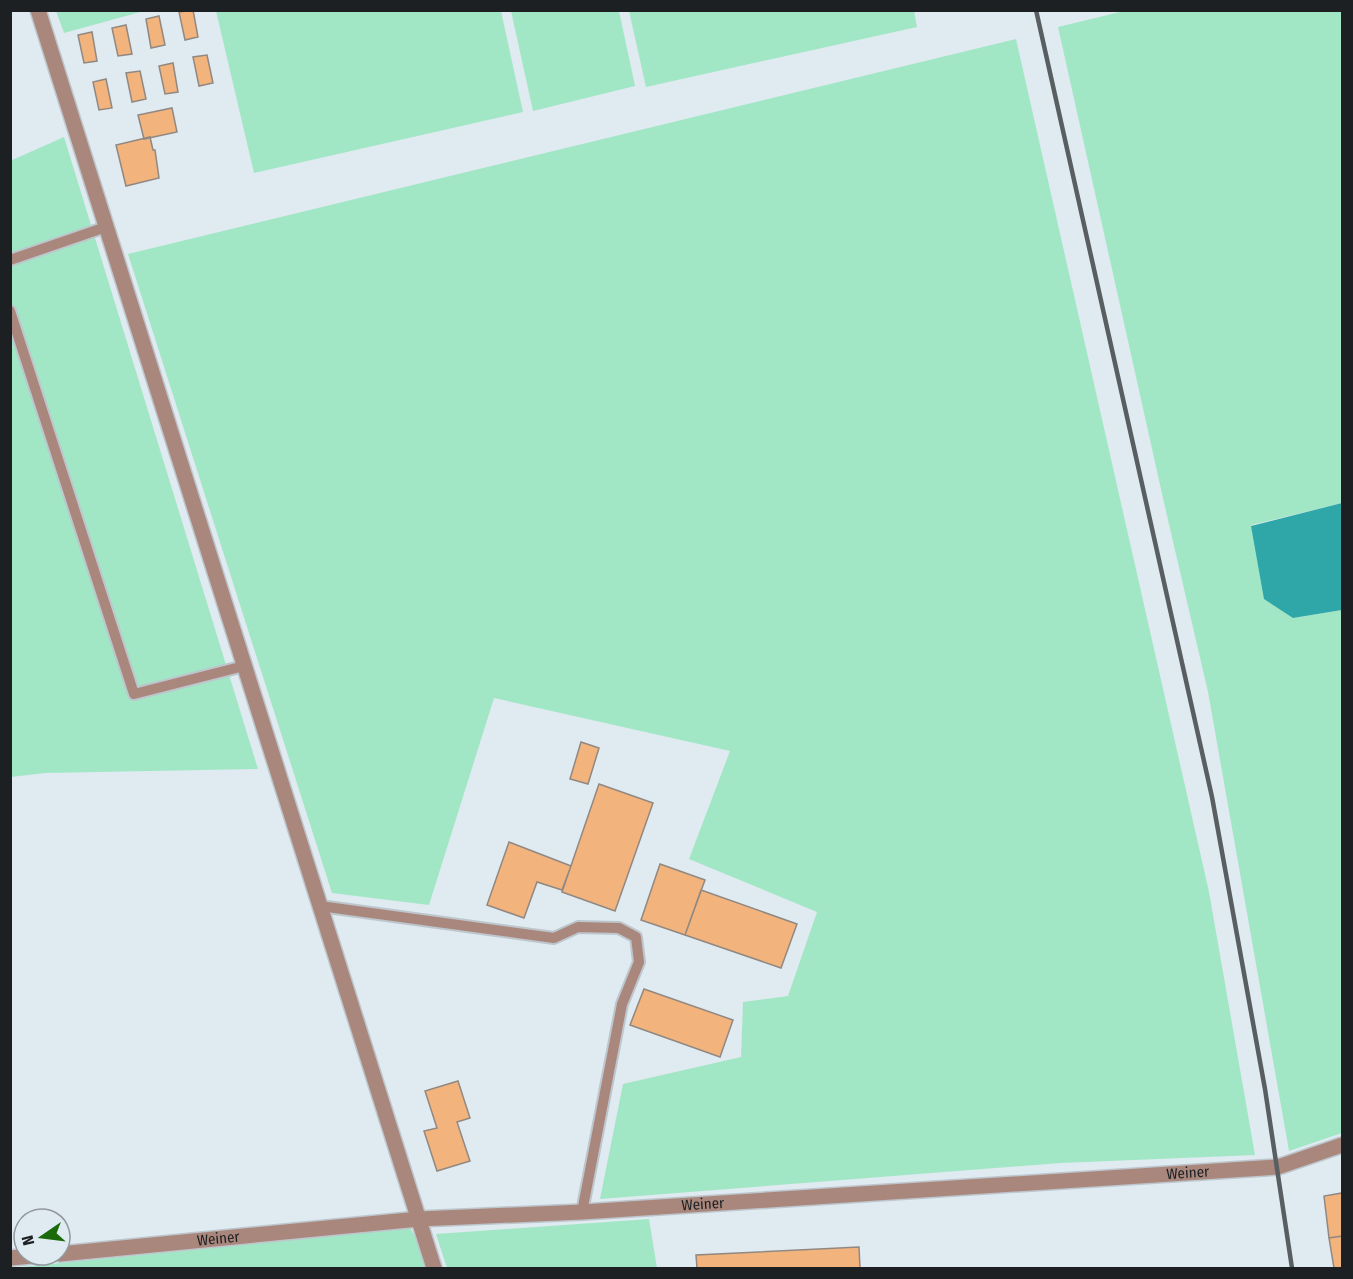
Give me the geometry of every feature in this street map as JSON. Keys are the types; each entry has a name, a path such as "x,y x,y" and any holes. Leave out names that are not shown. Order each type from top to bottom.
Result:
{"street":[{"path":"38,10 434,1269"},
{"name":"Weiner","path":"72,1253 419,1219 582,1212 1278,1167 1342,1145"}],"lane":[{"path":"10,260 106,227"},
{"path":"10,311 134,694 244,666"},
{"path":"320,906 554,938 578,927 619,928 636,937 639,962 622,1004 582,1212"}],"green space":[{"path":"56,10 144,11 64,33"},
{"path":"216,11 501,11 523,112 254,173"},
{"path":"511,11 619,11 635,86 533,111"},
{"path":"629,11 914,11 917,27 646,87"},
{"path":"1124,11 1342,11 1342,503 1251,525 1293,618 1342,610 1342,1133 1289,1151 1208,692 1058,27"},
{"path":"1016,39 1209,892 1255,1155 1061,1163 600,1199 623,1084 741,1057 743,1002 788,996 817,912 689,859 730,751 494,698 429,905 332,893 128,254"},
{"path":"64,137 258,769 45,773 11,777 10,161"},
{"path":"649,1219 657,1268 447,1268 436,1234"},
{"path":"410,1228 426,1255 430,1268 11,1268 72,1267 72,1262"}],"water":[{"path":"1342,503 1342,610 1293,618 1264,599 1251,526"}],"building":[{"path":"193,10 198,37 185,40 179,12"},
{"path":"159,16 165,45 151,48 146,19"},
{"path":"126,25 132,54 118,56 112,28"},
{"path":"92,32 97,61 84,63 78,35"},
{"path":"207,55 213,83 199,86 193,57"},
{"path":"173,63 178,92 165,94 159,66"},
{"path":"140,71 146,99 132,102 126,73"},
{"path":"106,79 112,108 99,110 93,82"},
{"path":"172,108 177,132 144,139 138,115"},
{"path":"150,137 153,150 155,150 159,178 126,186 116,145"},
{"path":"581,742 599,748 588,784 570,779"},
{"path":"599,784 653,803 615,911 562,892"},
{"path":"509,842 571,866 562,890 537,882 524,918 487,905"},
{"path":"660,864 705,880 685,935 641,920"},
{"path":"701,890 797,924 781,968 685,935"},
{"path":"644,989 733,1020 720,1057 630,1025"},
{"path":"458,1081 470,1118 457,1122 470,1161 437,1171 424,1131 437,1128 425,1091"},
{"path":"1342,1193 1342,1236 1329,1238 1324,1196"},
{"path":"1342,1236 1342,1268 1334,1268 1329,1238"},
{"path":"859,1247 860,1268 697,1268 696,1255"}],"railway":[{"path":"1036,10 1212,797 1265,1089 1292,1268"}]}
